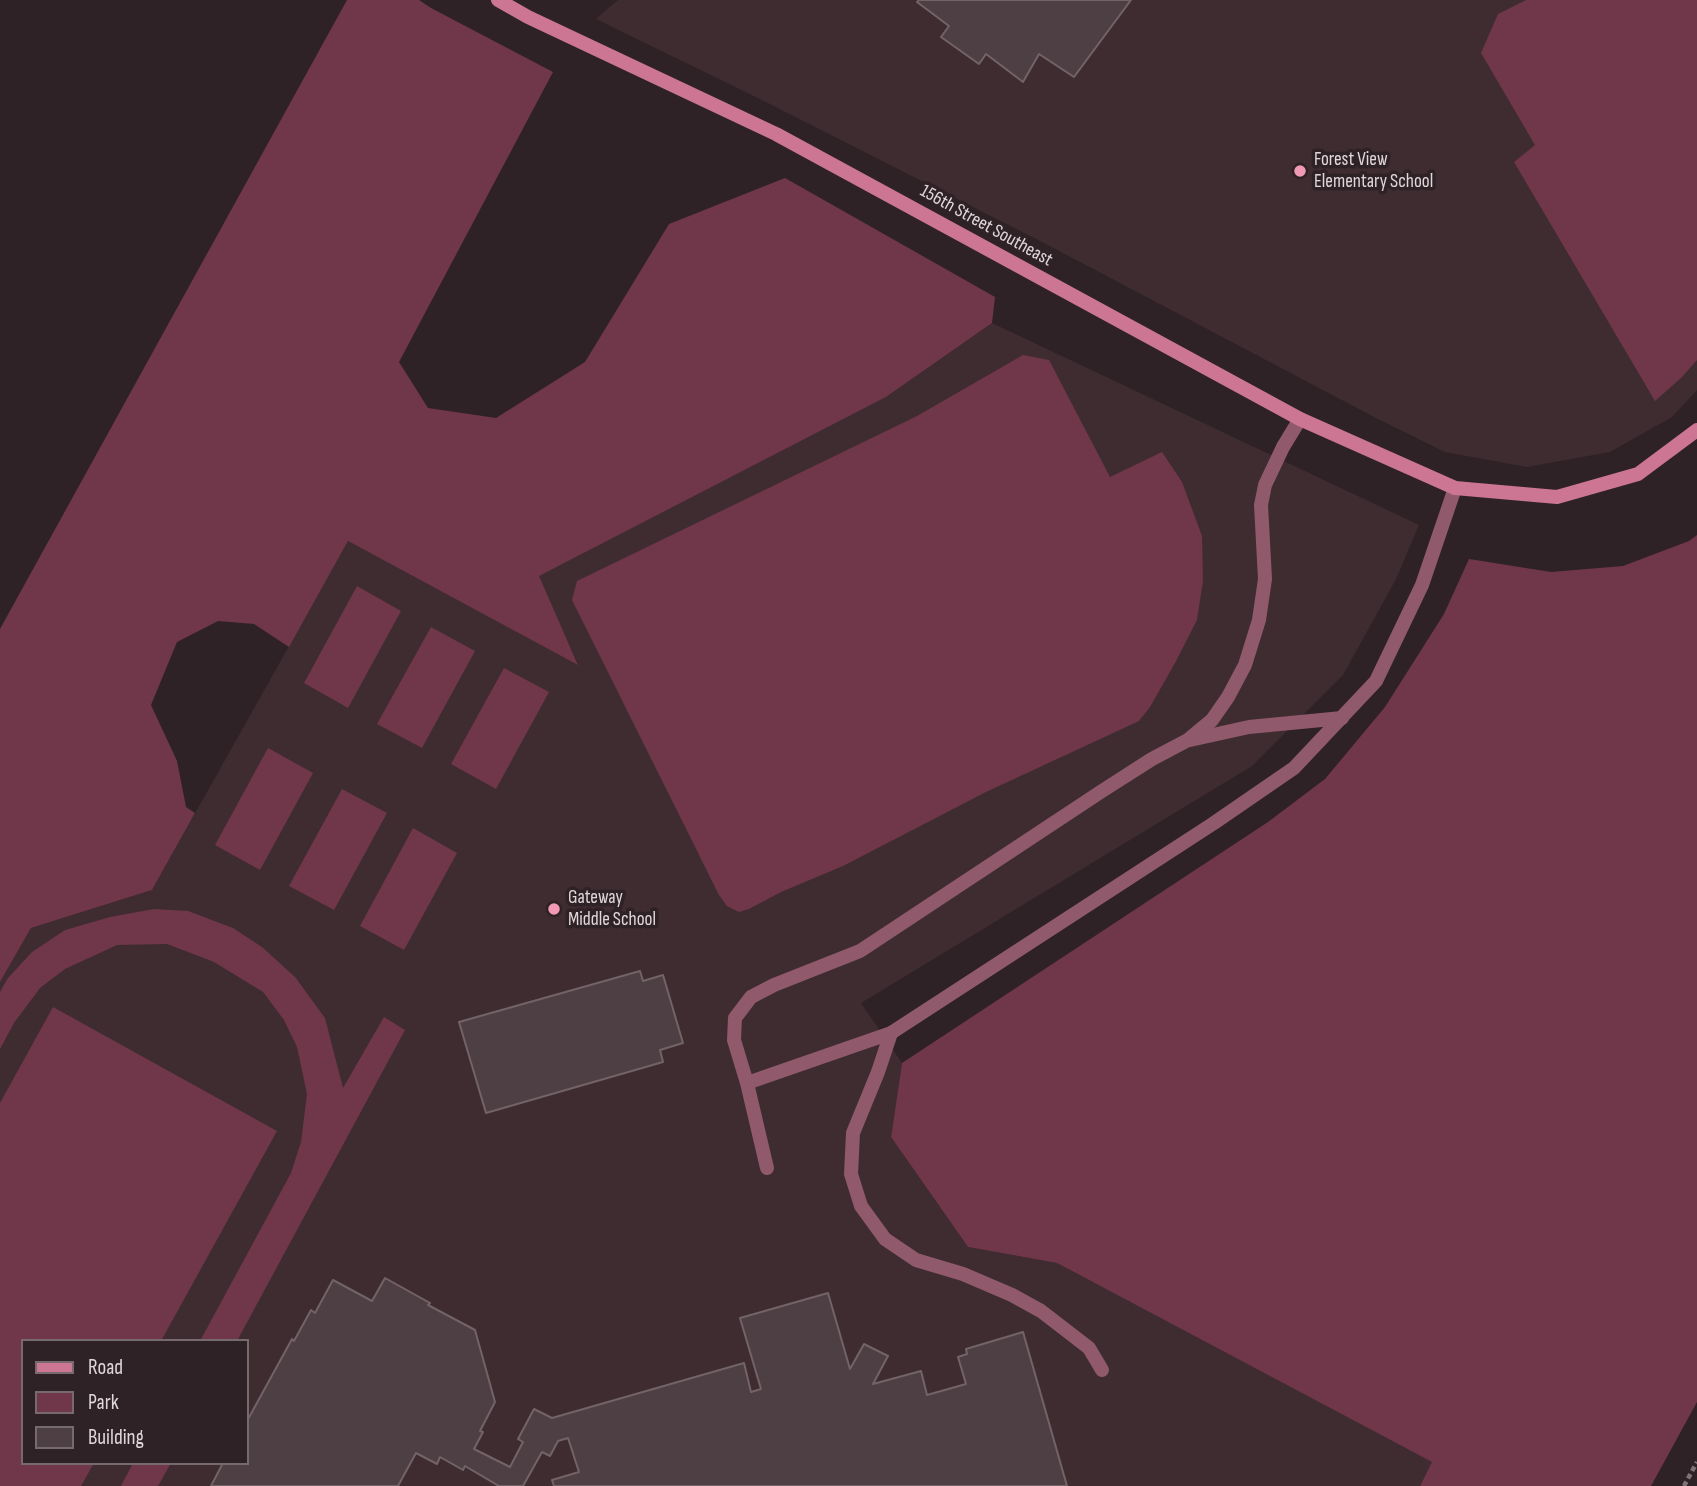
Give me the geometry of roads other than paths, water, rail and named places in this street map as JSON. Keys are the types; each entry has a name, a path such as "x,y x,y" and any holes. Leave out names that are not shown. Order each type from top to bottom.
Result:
{"street":[{"name":"156th Street Southeast","path":"498,0 528,17 776,134 1300,419 1455,488 1557,497 1638,474 1697,430"},
{"path":"767,1168 734,1040 735,1018 751,997 774,985 860,951 1102,791 1188,740 1212,720 1245,665 1259,620 1265,579 1261,505 1265,485 1300,419"},
{"path":"747,1083 891,1033 1294,768 1376,681 1422,585 1455,488"},
{"path":"1188,740 1249,727 1342,718"},
{"path":"891,1033 853,1133 850,1174 861,1206 885,1239 916,1261 962,1274 1012,1295 1041,1311 1088,1348 1102,1370"}],"place":[{"name":"Forest View Elementary School","path":"1300,171"},
{"name":"Gateway Middle School","path":"554,909"}]}
